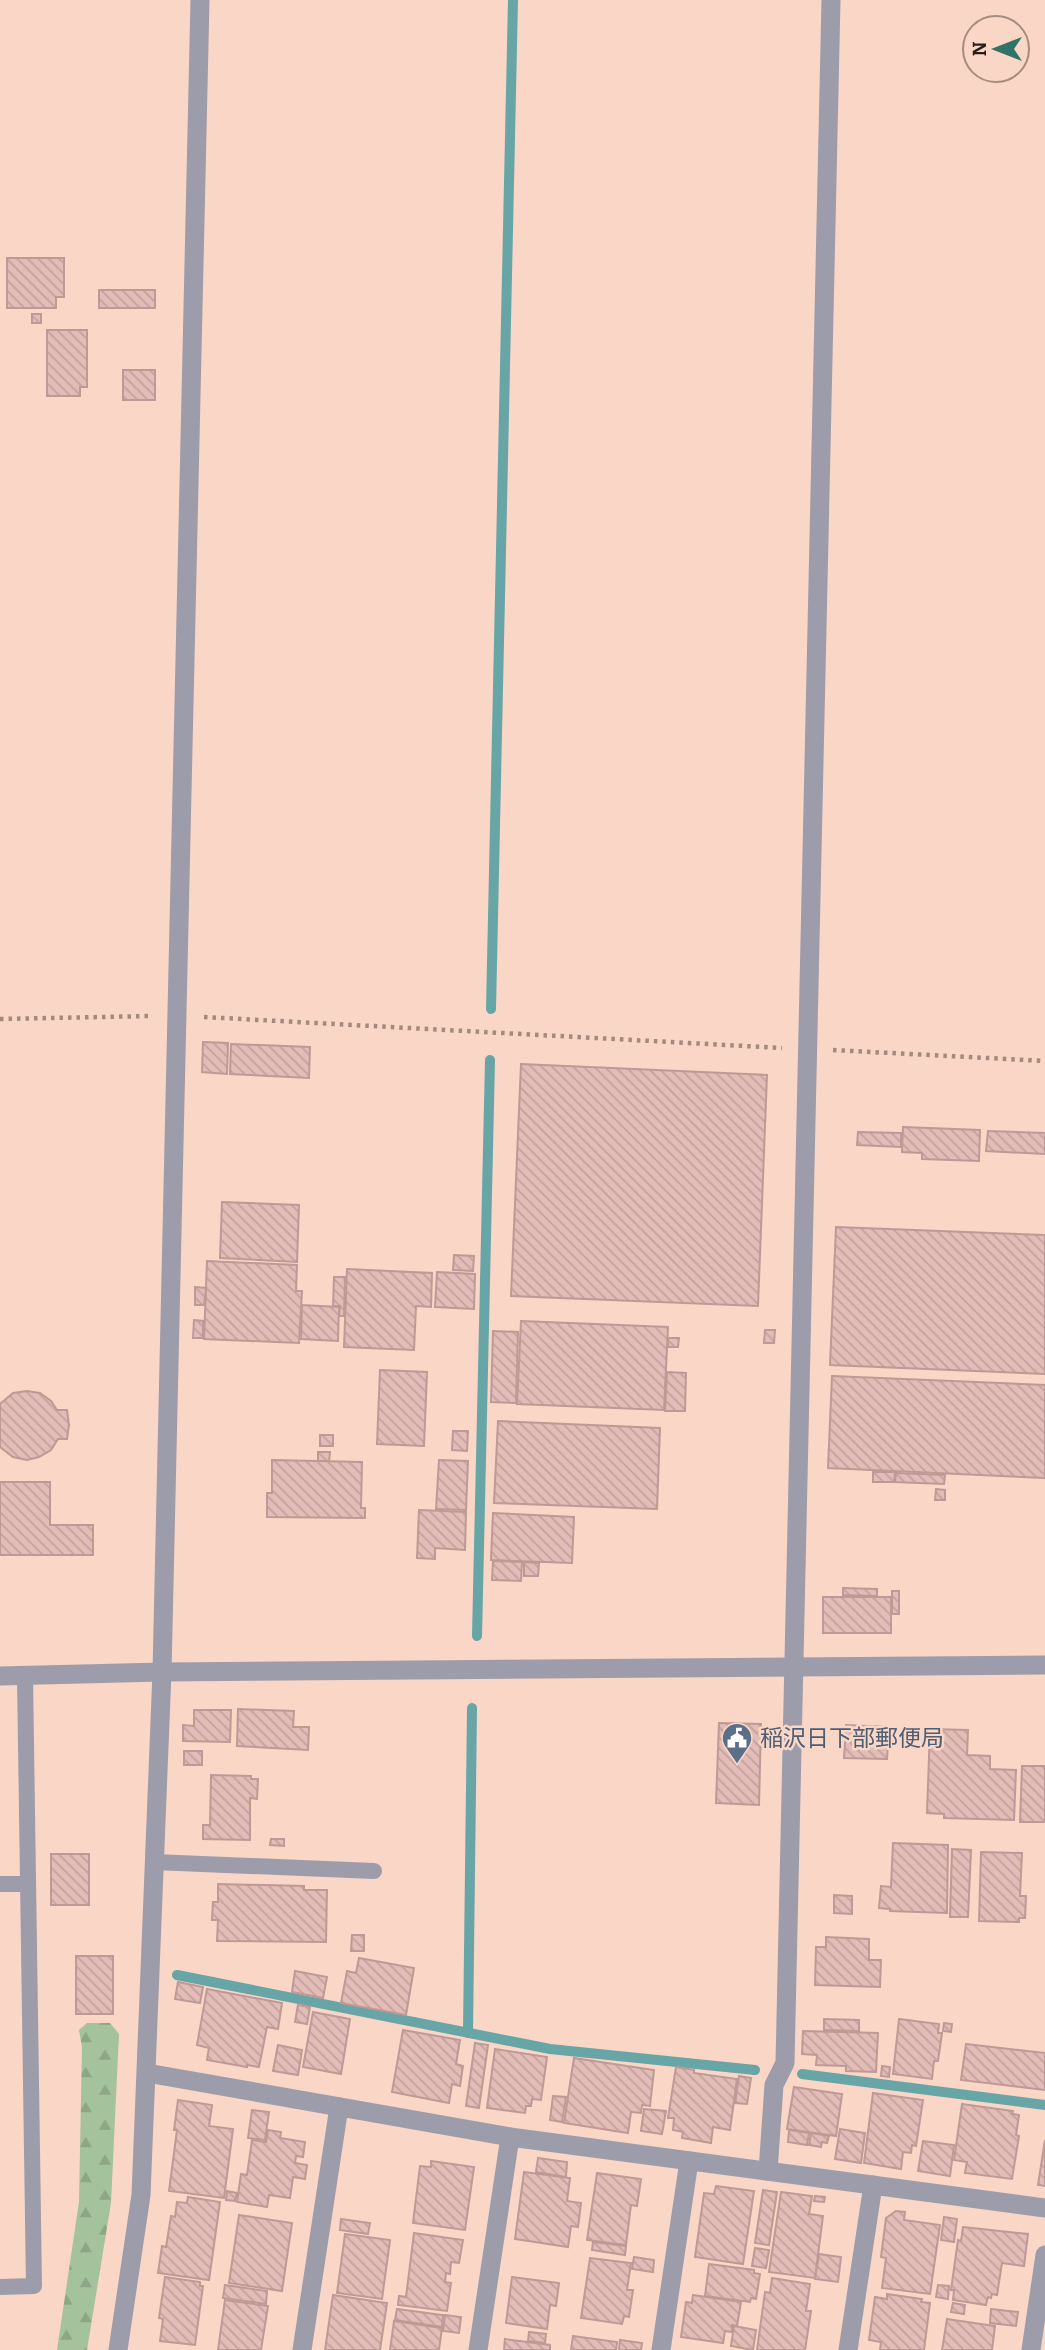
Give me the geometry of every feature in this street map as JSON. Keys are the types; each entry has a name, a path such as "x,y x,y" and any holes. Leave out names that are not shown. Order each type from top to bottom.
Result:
{"street":[{"path":"118,2350 141,2195 162,1672 200,0"},
{"path":"768,2171 774,2085 785,2063 831,0"},
{"path":"0,1676 162,1672 1045,1665"},
{"path":"147,2073 510,2137 1045,2208"},
{"path":"302,2350 339,2107"},
{"path":"478,2350 510,2137"},
{"path":"661,2350 689,2161"},
{"path":"848,2350 873,2185"},
{"path":"1031,2350 1045,2255"}],"lane":[{"path":"0,2287 34,2286 25,1676"},
{"path":"154,1862 374,1871"},
{"path":"0,1884 29,1884"}],"path":[{"path":"0,1019 177,1015 1045,1061"}],"green space":[{"path":"87,2023 110,2023 119,2034 111,2203 87,2350 57,2350 79,2202 82,2047 79,2030"}],"building":[{"path":"7,258 64,258 64,297 56,297 56,308 7,308"},
{"path":"99,290 155,290 155,308 99,308"},
{"path":"32,314 41,314 41,323 32,323"},
{"path":"47,330 87,330 87,387 80,387 80,396 47,396"},
{"path":"123,370 155,370 155,400 123,400"},
{"path":"203,1042 228,1043 227,1074 202,1072"},
{"path":"231,1044 310,1047 309,1078 230,1074"},
{"path":"521,1064 767,1075 758,1306 511,1296"},
{"path":"903,1127 980,1130 979,1161 922,1159 922,1153 902,1152"},
{"path":"988,1131 1045,1133 1045,1154 986,1151"},
{"path":"858,1132 901,1133 901,1147 857,1145"},
{"path":"222,1202 299,1205 297,1262 220,1258"},
{"path":"836,1227 1045,1235 1045,1374 830,1365"},
{"path":"454,1255 474,1256 473,1271 453,1270"},
{"path":"207,1261 297,1265 296,1291 302,1291 299,1343 204,1339"},
{"path":"347,1269 432,1273 431,1307 416,1306 414,1350 344,1347"},
{"path":"437,1272 475,1274 474,1309 435,1307"},
{"path":"334,1277 345,1277 344,1316 339,1316 340,1306 333,1306"},
{"path":"195,1287 206,1288 204,1305 195,1305"},
{"path":"302,1305 339,1307 338,1341 301,1339"},
{"path":"194,1320 203,1321 203,1338 193,1338"},
{"path":"521,1321 668,1327 664,1410 517,1404"},
{"path":"765,1330 775,1330 774,1343 764,1343"},
{"path":"493,1331 518,1332 516,1403 491,1402"},
{"path":"668,1338 679,1338 678,1347 668,1347"},
{"path":"380,1370 427,1372 424,1446 377,1444"},
{"path":"667,1372 686,1373 685,1411 665,1411"},
{"path":"832,1376 1045,1385 1045,1478 828,1468"},
{"path":"13,1393 40,1393 51,1401 57,1410 67,1410 69,1425 67,1439 58,1439 51,1450 27,1460 13,1457 0,1447 0,1404"},
{"path":"498,1421 660,1428 657,1509 494,1503"},
{"path":"453,1431 468,1431 467,1451 452,1450"},
{"path":"320,1435 333,1435 333,1446 320,1446"},
{"path":"318,1452 330,1452 329,1461 318,1461"},
{"path":"272,1460 362,1462 361,1508 365,1508 365,1518 267,1517 267,1493 272,1493"},
{"path":"439,1460 468,1461 466,1510 436,1509"},
{"path":"873,1472 895,1472 894,1482 873,1482"},
{"path":"896,1473 945,1475 944,1484 895,1482"},
{"path":"0,1482 50,1482 50,1525 93,1525 93,1555 0,1555"},
{"path":"936,1489 945,1490 945,1500 935,1500"},
{"path":"419,1510 466,1512 465,1550 435,1548 435,1559 417,1558"},
{"path":"493,1513 574,1517 572,1563 491,1560"},
{"path":"493,1561 522,1562 521,1581 492,1580"},
{"path":"524,1562 539,1563 538,1576 524,1576"},
{"path":"843,1588 877,1589 877,1596 843,1595"},
{"path":"892,1591 899,1591 899,1614 892,1614"},
{"path":"823,1597 891,1597 891,1633 823,1633"},
{"path":"238,1709 294,1711 293,1727 309,1727 308,1750 237,1746"},
{"path":"194,1710 231,1710 230,1742 183,1741 183,1725 194,1726"},
{"path":"719,1723 761,1724 759,1805 716,1803"},
{"path":"846,1725 889,1727 887,1759 844,1758"},
{"path":"930,1729 968,1730 967,1755 990,1756 990,1769 1016,1770 1014,1820 944,1818 944,1814 927,1813"},
{"path":"184,1751 202,1751 202,1765 184,1765"},
{"path":"1022,1766 1045,1766 1045,1822 1020,1822"},
{"path":"211,1775 251,1776 251,1779 258,1779 257,1799 250,1798 250,1840 203,1839 203,1825 210,1825"},
{"path":"271,1839 284,1839 284,1846 270,1845"},
{"path":"893,1843 948,1845 947,1913 890,1911 879,1908 881,1886 891,1887"},
{"path":"952,1849 971,1850 968,1917 950,1917"},
{"path":"981,1852 1022,1853 1020,1896 1026,1896 1025,1918 1019,1918 1019,1922 979,1921"},
{"path":"51,1854 89,1854 89,1905 51,1905"},
{"path":"218,1884 304,1886 304,1890 327,1890 326,1942 217,1941 218,1920 212,1920 213,1902 218,1902"},
{"path":"834,1895 852,1896 852,1914 834,1913"},
{"path":"352,1935 364,1935 364,1951 351,1951"},
{"path":"826,1937 869,1939 869,1960 881,1960 880,1987 815,1985 816,1947 826,1947"},
{"path":"76,1956 113,1956 113,2014 76,2014"},
{"path":"359,1958 414,1968 406,2015 341,2003 347,1971 356,1973"},
{"path":"295,1971 327,1977 323,1998 292,1992"},
{"path":"178,1982 203,1987 200,2003 175,1999"},
{"path":"207,1989 282,2003 278,2029 267,2027 259,2067 207,2060 209,2048 197,2045"},
{"path":"298,2005 310,2007 307,2024 295,2022"},
{"path":"313,2012 350,2019 341,2074 303,2067"},
{"path":"824,2019 859,2020 859,2031 824,2030"},
{"path":"899,2019 939,2024 938,2033 942,2033 932,2079 893,2074"},
{"path":"944,2023 952,2024 951,2032 943,2031"},
{"path":"403,2030 460,2040 456,2064 463,2066 460,2086 452,2084 449,2103 392,2092"},
{"path":"803,2031 878,2033 876,2072 846,2071 846,2066 816,2065 817,2055 802,2054"},
{"path":"475,2043 488,2045 479,2108 466,2106"},
{"path":"966,2044 1045,2053 1045,2090 961,2080"},
{"path":"278,2045 302,2050 298,2075 273,2071"},
{"path":"495,2049 547,2057 541,2100 532,2099 531,2106 526,2106 525,2113 487,2108"},
{"path":"574,2058 654,2070 650,2106 642,2105 641,2113 631,2112 628,2133 564,2123"},
{"path":"882,2066 890,2067 889,2077 881,2076"},
{"path":"676,2067 694,2070 694,2073 737,2079 730,2130 713,2127 711,2143 682,2138 683,2132 673,2130 674,2118 668,2118"},
{"path":"739,2076 751,2078 747,2104 735,2103"},
{"path":"794,2087 842,2094 836,2136 787,2129"},
{"path":"873,2093 923,2100 916,2146 912,2145 911,2153 903,2152 901,2169 864,2163"},
{"path":"553,2096 566,2097 562,2122 550,2120"},
{"path":"178,2100 212,2105 209,2126 233,2129 224,2198 169,2191"},
{"path":"962,2104 1013,2111 1012,2114 1019,2115 1016,2135 1019,2136 1012,2179 965,2173 967,2162 954,2160"},
{"path":"644,2109 666,2111 662,2134 641,2131"},
{"path":"252,2110 269,2112 265,2140 248,2138"},
{"path":"840,2129 865,2133 861,2163 835,2159"},
{"path":"268,2130 281,2132 280,2138 305,2142 303,2157 296,2156 295,2163 307,2165 305,2179 293,2177 290,2198 269,2195 267,2207 237,2202 241,2174 247,2175 252,2140 266,2142"},
{"path":"789,2130 809,2133 807,2145 788,2142"},
{"path":"811,2133 829,2136 827,2143 822,2142 821,2147 809,2145"},
{"path":"1045,2140 1045,2186 1038,2185"},
{"path":"923,2141 954,2145 950,2176 918,2171"},
{"path":"538,2158 567,2162 566,2177 536,2172"},
{"path":"431,2161 474,2167 465,2230 413,2223 420,2166 431,2167"},
{"path":"524,2172 570,2178 567,2201 581,2203 578,2227 571,2226 568,2247 515,2239"},
{"path":"597,2173 641,2179 637,2206 631,2205 626,2245 587,2240"},
{"path":"716,2186 754,2191 743,2264 695,2257 704,2193 714,2194"},
{"path":"763,2190 777,2192 769,2245 755,2243"},
{"path":"227,2191 237,2193 235,2201 226,2200"},
{"path":"781,2192 812,2196 809,2214 823,2216 815,2278 769,2272"},
{"path":"815,2196 825,2197 824,2202 814,2201"},
{"path":"188,2197 220,2202 209,2280 158,2273 162,2246 166,2247 171,2216 175,2217 177,2202 187,2203"},
{"path":"896,2211 905,2212 904,2220 940,2225 930,2294 882,2288 886,2258 881,2257 886,2218"},
{"path":"239,2215 292,2223 282,2291 229,2283"},
{"path":"944,2217 957,2219 954,2242 941,2240"},
{"path":"341,2219 370,2223 368,2234 340,2230"},
{"path":"963,2227 1028,2234 1024,2266 1002,2263 997,2295 988,2297 986,2305 953,2300 954,2290 951,2290 958,2240 961,2241"},
{"path":"414,2233 463,2240 459,2263 451,2262 450,2274 446,2273 445,2282 451,2283 447,2311 398,2305 399,2296 406,2297"},
{"path":"345,2234 390,2240 382,2299 337,2293"},
{"path":"593,2242 626,2246 625,2255 592,2250"},
{"path":"755,2248 769,2250 766,2268 752,2266"},
{"path":"819,2254 841,2257 838,2282 815,2279"},
{"path":"634,2257 654,2260 653,2272 632,2269"},
{"path":"590,2258 631,2263 627,2290 633,2290 629,2317 624,2316 622,2324 581,2318"},
{"path":"709,2264 754,2270 754,2273 760,2274 756,2299 751,2298 750,2302 705,2296"},
{"path":"165,2277 200,2282 200,2286 203,2286 195,2345 160,2341 163,2319 159,2318"},
{"path":"512,2277 559,2283 556,2306 550,2305 547,2329 506,2323"},
{"path":"772,2278 810,2284 806,2311 811,2311 805,2350 757,2350 765,2292 770,2293"},
{"path":"225,2285 267,2291 266,2304 223,2298"},
{"path":"938,2285 949,2286 948,2299 936,2297"},
{"path":"887,2294 922,2299 921,2302 930,2303 924,2350 880,2350 881,2342 869,2340 875,2297 887,2299"},
{"path":"333,2295 387,2303 380,2350 325,2350"},
{"path":"693,2295 741,2302 737,2326 732,2325 732,2332 725,2331 723,2343 681,2337 686,2302 692,2303"},
{"path":"225,2300 268,2306 261,2350 218,2350"},
{"path":"953,2303 965,2305 964,2314 951,2312"},
{"path":"397,2309 443,2315 442,2327 395,2320"},
{"path":"991,2309 1018,2312 1016,2326 990,2323"},
{"path":"445,2315 461,2317 459,2333 443,2331"},
{"path":"947,2319 995,2326 992,2350 942,2350"},
{"path":"394,2321 442,2328 439,2350 390,2350"},
{"path":"734,2326 756,2330 753,2350 731,2346"},
{"path":"529,2332 546,2334 545,2343 528,2341"},
{"path":"573,2336 617,2342 616,2350 571,2350"},
{"path":"505,2339 550,2345 550,2350 504,2350"},
{"path":"620,2340 642,2343 641,2350 619,2350"}],"waterway":[{"path":"491,1009 513,0"},
{"path":"477,1636 490,1060"},
{"path":"468,2033 472,1708"},
{"path":"177,1975 550,2049 755,2070"},
{"path":"802,2074 1045,2105"}],"place":[{"name":"稲沢日下部郵便局","path":"737,1765"}]}
